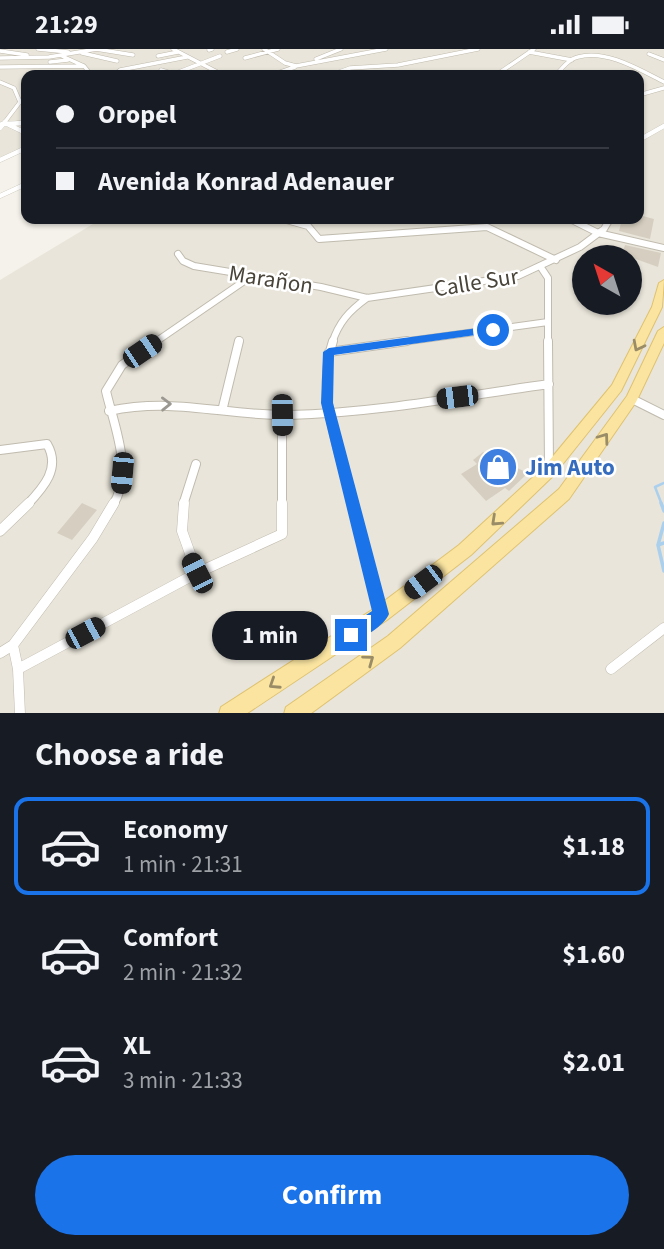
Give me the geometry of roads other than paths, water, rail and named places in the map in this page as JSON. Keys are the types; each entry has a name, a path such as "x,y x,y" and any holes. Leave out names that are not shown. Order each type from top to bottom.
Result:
{"main road":[{"path":"228,713 381,614 464,550 549,471 617,388 657,307 664,283"},
{"path":"293,713 394,642 564,494 632,399 664,331"}],"street":[{"path":"38,49 80,53 117,61"},
{"path":"88,49 133,55"},
{"path":"0,51 50,60 96,49"},
{"path":"173,49 213,70"},
{"path":"227,52 237,49"},
{"path":"245,58 265,50 278,49"},
{"path":"285,70 341,49"},
{"path":"265,50 285,63 296,66 386,49"},
{"path":"343,70 398,65 478,49"},
{"path":"503,70 534,49"},
{"path":"158,56 178,52"},
{"path":"529,52 572,60"},
{"path":"649,54 664,60"},
{"path":"561,70 579,56 592,55 614,58 639,70"},
{"path":"62,56 87,70"},
{"path":"185,70 220,56"},
{"path":"126,70 187,57"},
{"path":"0,58 68,60"},
{"path":"336,59 348,68"},
{"path":"0,67 29,69 84,66"},
{"path":"644,72 664,82"},
{"path":"0,82 15,88 21,96"},
{"path":"646,92 664,88"},
{"path":"2,125 21,103"},
{"path":"2,125 21,123"},
{"path":"2,125 21,131"},
{"path":"644,137 664,126"},
{"path":"0,160 21,150"},
{"path":"0,196 21,186"},
{"path":"301,224 308,226 319,239 491,227 556,260"},
{"path":"580,224 598,233 664,248"},
{"name":"Calle Sur","path":"367,298 507,280 542,269 598,233 606,224"},
{"name":"Marañon","path":"178,254 183,261 194,267 321,287 367,298"},
{"path":"542,269 548,278 549,471"},
{"path":"0,653 13,645 93,538 121,492 122,458 106,391 122,365 253,275"},
{"path":"367,298 353,308 338,325 329,352 327,403 381,614"},
{"path":"329,352 548,322"},
{"path":"223,407 239,340"},
{"path":"109,411 137,405 175,404 282,415 330,414 549,384"},
{"path":"632,399 664,415"},
{"path":"18,669 197,573 282,534 282,415"},
{"path":"0,450 47,444 54,455 54,466 44,486 1,529"},
{"path":"195,464 185,494 181,521 184,547 197,573"},
{"path":"611,669 663,629"},
{"path":"13,645 18,669 20,713"}],"waterway":[{"path":"662,505 655,487 664,483"},
{"path":"661,503 664,511"},
{"path":"658,545 664,523"},
{"path":"658,545 664,543"},
{"path":"658,545 664,571"}],"place":[{"name":"Jim Auto","path":"498,467"}]}
